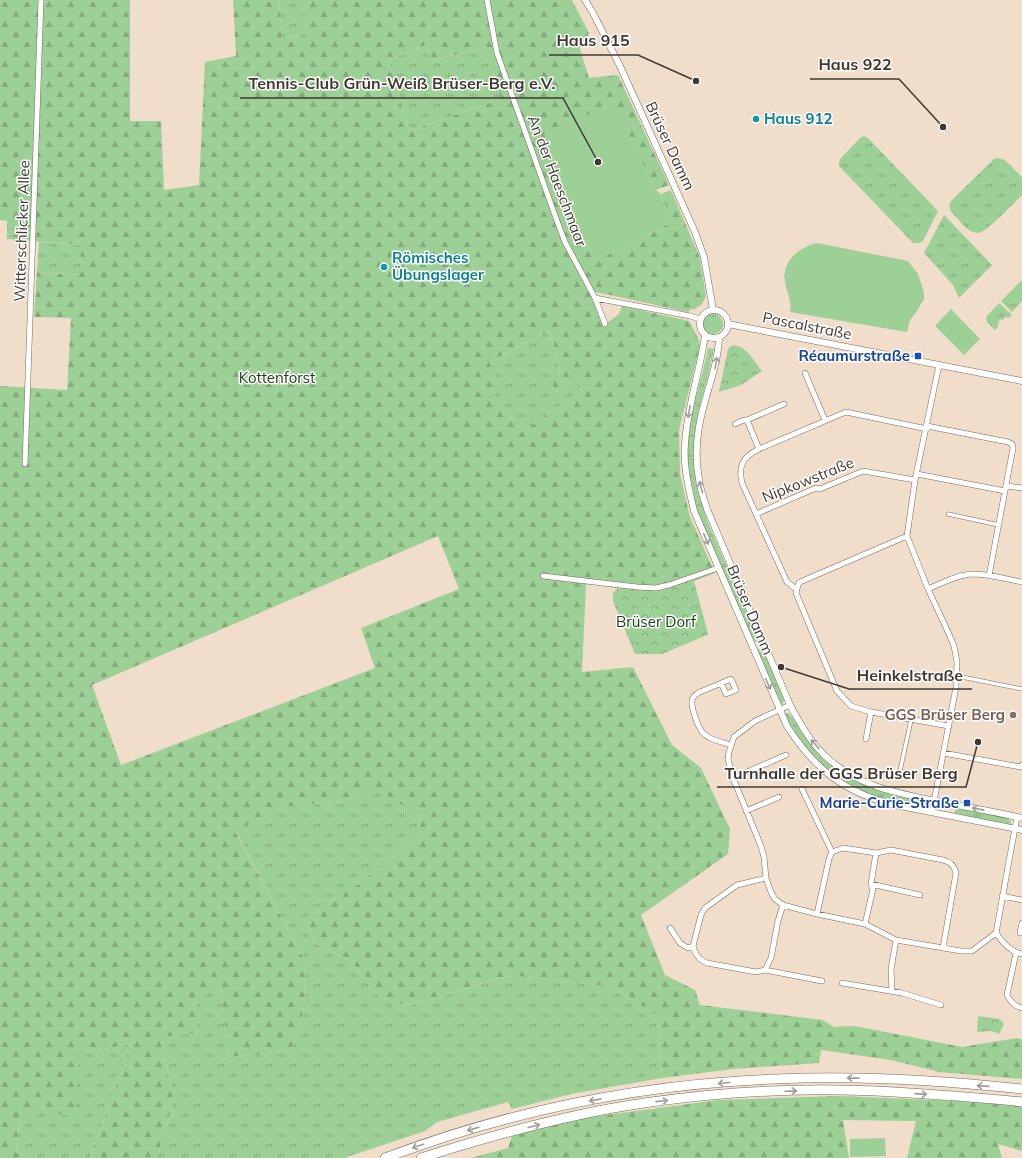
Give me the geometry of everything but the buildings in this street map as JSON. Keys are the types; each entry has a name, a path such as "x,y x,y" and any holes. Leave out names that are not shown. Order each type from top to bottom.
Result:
{"highway":[{"path":"385,1158 451,1135 494,1123 562,1106 655,1089 775,1079 885,1078 1022,1089"},
{"path":"421,1158 496,1135 566,1118 643,1103 714,1095 775,1091 886,1091 1022,1102"}],"street":[{"name":"Witterschlicker Allee","path":"25,464 41,0"},
{"name":"An der Haeschmaar","path":"487,0 497,53 557,221 568,248 595,298 605,324"},
{"name":"Brüser Damm","path":"585,0 620,66 695,232 704,257 713,310"},
{"path":"595,298 700,319 705,312 713,310 722,312 727,319 728,324"},
{"name":"Brüser Damm","path":"700,319 700,328 705,335 688,417 685,445 686,480 694,511 787,726 806,754 835,779 860,794 881,802 1022,830"},
{"name":"Brüser Damm","path":"728,324 726,332 719,337 715,369 708,388 699,426 697,448 698,479 707,509 790,705 805,732 830,760 867,783 884,790 1019,817"},
{"name":"Pascalstraße","path":"728,324 1022,381"},
{"path":"705,335 712,338 719,337"},
{"path":"932,812 957,676 954,646 928,589 907,536 916,474 927,428 939,365"},
{"path":"805,373 825,420"},
{"path":"735,424 784,404"},
{"path":"796,589 786,582 742,483 740,473 741,467 747,455 759,448 846,412 1008,442 1012,444 1013,448 989,576"},
{"path":"747,420 759,448"},
{"name":"Nipkowstraße","path":"756,514 816,488 820,489 863,471 868,470 915,480"},
{"path":"916,474 1006,488 1022,488"},
{"path":"948,514 999,525"},
{"path":"907,536 800,582 796,589 797,597 837,691 851,706 871,712 949,726"},
{"path":"543,576 656,588 718,568"},
{"path":"928,589 955,578 972,574 1022,582"},
{"path":"957,676 1022,689"},
{"path":"721,683 696,694 693,698 692,704 695,718 704,735 730,745"},
{"path":"790,705 744,728 734,737 730,745 728,759 733,778 764,857 766,878 775,899 783,905 865,924 896,940 961,951 972,951 996,933"},
{"path":"866,739 871,712"},
{"path":"900,771 911,720"},
{"path":"943,753 1021,767 1022,765"},
{"path":"733,778 786,755"},
{"path":"802,789 832,852"},
{"path":"746,811 779,797"},
{"path":"1019,817 1014,829 996,933 1000,939 1016,953 1022,954"},
{"path":"817,914 829,859 832,852 843,848 876,853 891,850 943,860 949,862 953,866 956,874 943,948"},
{"path":"865,924 872,889 871,884 876,853"},
{"path":"766,878 736,885 705,908 701,915 693,946 696,954 700,959 707,963 756,972 765,970 822,981"},
{"path":"871,884 920,895"},
{"path":"1002,896 1022,900"},
{"path":"765,970 771,958 778,921 783,905"},
{"path":"1022,923 1020,933 1022,934"},
{"path":"670,928 680,943 688,948 693,946"},
{"path":"892,991 891,969 896,940"},
{"path":"1016,953 1007,995 1010,1002 1017,1007 1022,1008"},
{"path":"842,983 892,991 941,1005"}],"green space":[{"name":"Kottenforst","path":"0,0 130,0 130,121 161,121 164,190 199,185 205,62 236,56 233,0 279,0 282,37 306,36 305,0 572,0 589,33 580,49 589,78 618,75 669,185 656,190 614,104 567,200 594,259 642,243 640,238 672,222 661,194 671,190 700,258 706,296 702,304 688,312 596,292 590,294 599,312 607,323 619,314 622,306 689,321 699,340 700,346 679,430 680,474 690,517 715,573 678,587 655,591 586,584 582,672 633,667 672,745 701,768 730,829 728,854 641,915 665,975 695,990 700,1005 823,1020 834,1027 855,1026 962,1047 1017,1038 1022,1039 1022,1079 939,1072 891,1060 821,1050 819,1063 733,1069 662,1078 658,1016 612,987 510,975 409,1006 381,998 351,961 313,942 308,916 357,885 421,835 418,816 374,786 345,801 282,807 235,831 305,961 304,1008 291,1050 229,1057 221,989 197,989 197,1033 160,1037 174,1099 157,1158 90,1158 131,1044 80,1053 74,1116 21,1108 16,1153 27,1158 0,1158 0,386 67,390 71,318 34,317 37,272 80,275 81,245 7,239 7,221 0,220","holes":["426,45 431,61 486,47 501,99 409,131 389,60","549,331 556,351 560,375 551,381 556,392 577,379 583,391 522,431 490,391 500,385 489,362","438,536 459,589 361,628 375,668 121,765 92,685"]},
{"path":"279,0 305,0 306,36 282,37"},
{"path":"426,45 431,61 486,47 501,99 409,131 389,60"},
{"path":"614,103 656,190 661,194 672,222 640,238 642,243 594,259 567,200 544,134"},
{"path":"864,136 868,138 938,211 923,241 913,243 839,166 841,158 860,138"},
{"path":"998,158 1005,160 1022,177 1022,195 1000,217 982,232 974,233 966,227 950,210 950,203 994,159"},
{"path":"944,215 992,265 959,298 953,285 924,253"},
{"path":"39,242 81,245 81,275 37,272"},
{"path":"817,243 908,261 918,274 924,293 924,299 910,320 907,332 790,312 790,300 784,275 786,268 793,256 804,248"},
{"path":"1022,280 1022,301 1012,312 1001,301"},
{"path":"999,303 1012,315 1009,318 1005,317 1003,320 1001,319 995,330 987,322 986,317"},
{"path":"951,309 980,339 964,355 935,326"},
{"path":"709,314 717,314 723,320 723,328 717,334 709,334 703,328 703,320"},
{"path":"549,331 556,351 560,376 556,392 577,379 583,391 522,431 490,391 499,385 489,362"},
{"path":"733,345 743,348 753,358 762,371 741,385 719,392 728,349"},
{"path":"708,348 714,349 699,409 695,433 694,456 696,483 708,523 760,643 753,641 699,516 692,491 688,465 688,440 692,413"},
{"name":"Brüser Dorf","path":"694,581 708,634 662,654 635,654 613,601 613,593 618,588 656,590 674,587"},
{"path":"756,649 763,650 783,696 784,701 782,705"},
{"path":"784,713 788,713 792,717 814,748 826,761 839,771 866,786 896,795 929,802 929,804 912,806 878,797 845,781 816,759 803,745"},
{"path":"374,785 418,816 421,835 357,885 308,916 313,942 351,961 381,998 409,1006 511,975 612,987 658,1016 662,1078 571,1094 512,1109 508,1102 437,1122 425,1131 344,1158 157,1158 174,1099 160,1037 197,989 221,988 229,1057 291,1050 304,1008 305,961 235,830 282,807 345,801"},
{"path":"956,808 1007,818 1011,821 1011,823 1009,825 954,814"},
{"path":"978,1016 1000,1019 1004,1024 999,1034 992,1031 977,1032"},
{"path":"131,1044 90,1158 27,1158 16,1153 21,1108 80,1053"},
{"path":"839,1096 1022,1105 1022,1151 998,1144 1002,1158 907,1158 916,1121 843,1120 849,1158 471,1158 508,1148 513,1134 561,1121 718,1100"},
{"path":"885,1138 886,1156 850,1157 850,1139"}],"place":[{"name":"Haus 915","path":"696,81"},
{"name":"Haus 912","path":"756,119"},
{"name":"Haus 922","path":"943,127"},
{"name":"Tennis-Club Grün-Weiß Brüser-Berg e.V.","path":"598,162"},
{"name":"Römisches Übungslager","path":"384,267"},
{"name":"Réaumurstraße","path":"918,356"},
{"name":"Heinkelstraße","path":"781,667"},
{"name":"GGS Brüser Berg","path":"1013,715"},
{"name":"Turnhalle der GGS Brüser Berg","path":"978,742"},
{"name":"Marie-Curie-Straße","path":"967,803"}]}
